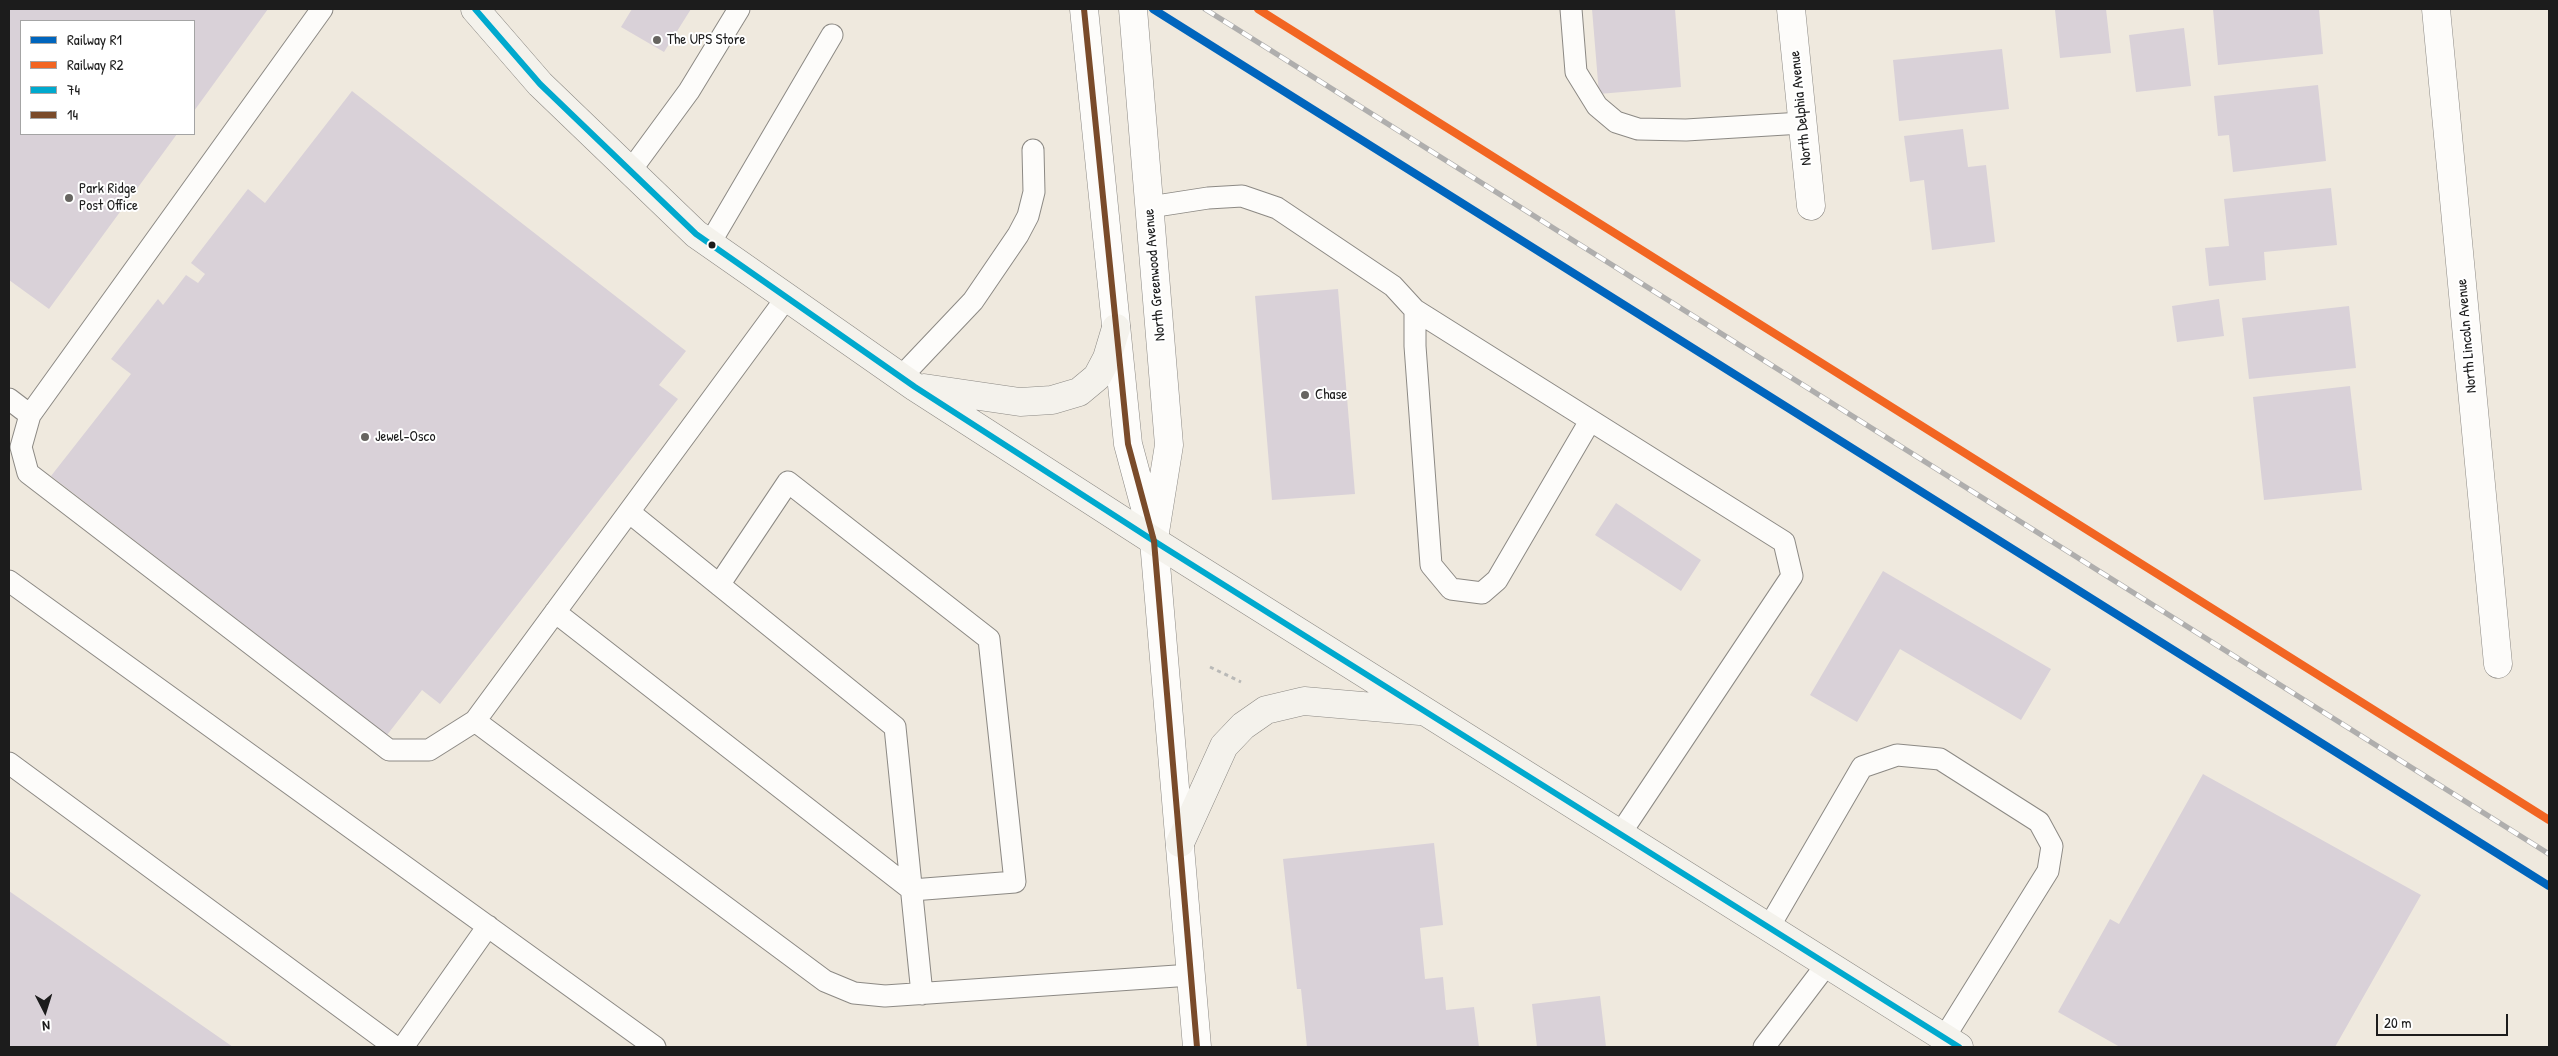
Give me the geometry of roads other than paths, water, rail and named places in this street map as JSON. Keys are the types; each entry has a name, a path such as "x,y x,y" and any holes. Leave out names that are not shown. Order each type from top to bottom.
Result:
{"main road":[{"path":"475,9 540,84 696,234 908,382 1154,541 1952,1043"},
{"path":"908,382 1020,402 1052,400 1079,392 1097,378 1107,358 1116,328"},
{"path":"1180,843 1224,746 1242,726 1266,710 1304,701 1426,712"}],"street":[{"name":"North Greenwood Avenue","path":"1084,9 1128,444 1154,541 1197,1047"},
{"name":"North Greenwood Avenue","path":"1134,9 1170,445 1154,541"},
{"name":"North Delphia Avenue","path":"1791,9 1811,206"},
{"name":"North Lincoln Avenue","path":"2436,9 2498,664"}],"lane":[{"path":"322,9 30,415 21,447 28,473 389,750 429,750 475,721 787,297"},
{"path":"631,170 689,90 739,9"},
{"path":"1571,9 1576,72 1597,106 1616,122 1638,129 1686,130 1802,123"},
{"path":"710,243 832,35"},
{"path":"908,382 973,301 1018,235 1028,216 1034,192 1033,150"},
{"path":"1150,208 1208,198 1242,196 1276,208 1393,286 1415,310 1784,542 1792,576 1620,834"},
{"path":"1415,310 1415,346 1431,564 1451,589 1482,593 1497,580 1590,421"},
{"path":"9,399 30,415"},
{"path":"556,612 912,890 1014,882 989,639 788,482 719,585"},
{"path":"629,512 895,726 922,994"},
{"path":"9,581 656,1047"},
{"path":"475,721 825,982 854,993 885,996 922,994 1191,974"},
{"path":"1769,927 1862,767 1897,755 1940,759 2039,822 2052,846 2048,871 1952,1043"},
{"path":"9,763 396,1047"},
{"path":"403,1047 488,926"},
{"path":"1764,1047 1826,964"}],"railway":[{"path":"1205,9 2549,854"}],"rail line":[{"name":"R1","path":"1153,9 2549,886"},
{"name":"R2","path":"1258,9 2549,820"}],"place":[{"name":"The UPS Store","path":"657,40"},
{"name":"Park Ridge Post Office","path":"69,198"},
{"name":"Chase","path":"1305,395"},
{"name":"Jewel-Osco","path":"365,437"}]}
